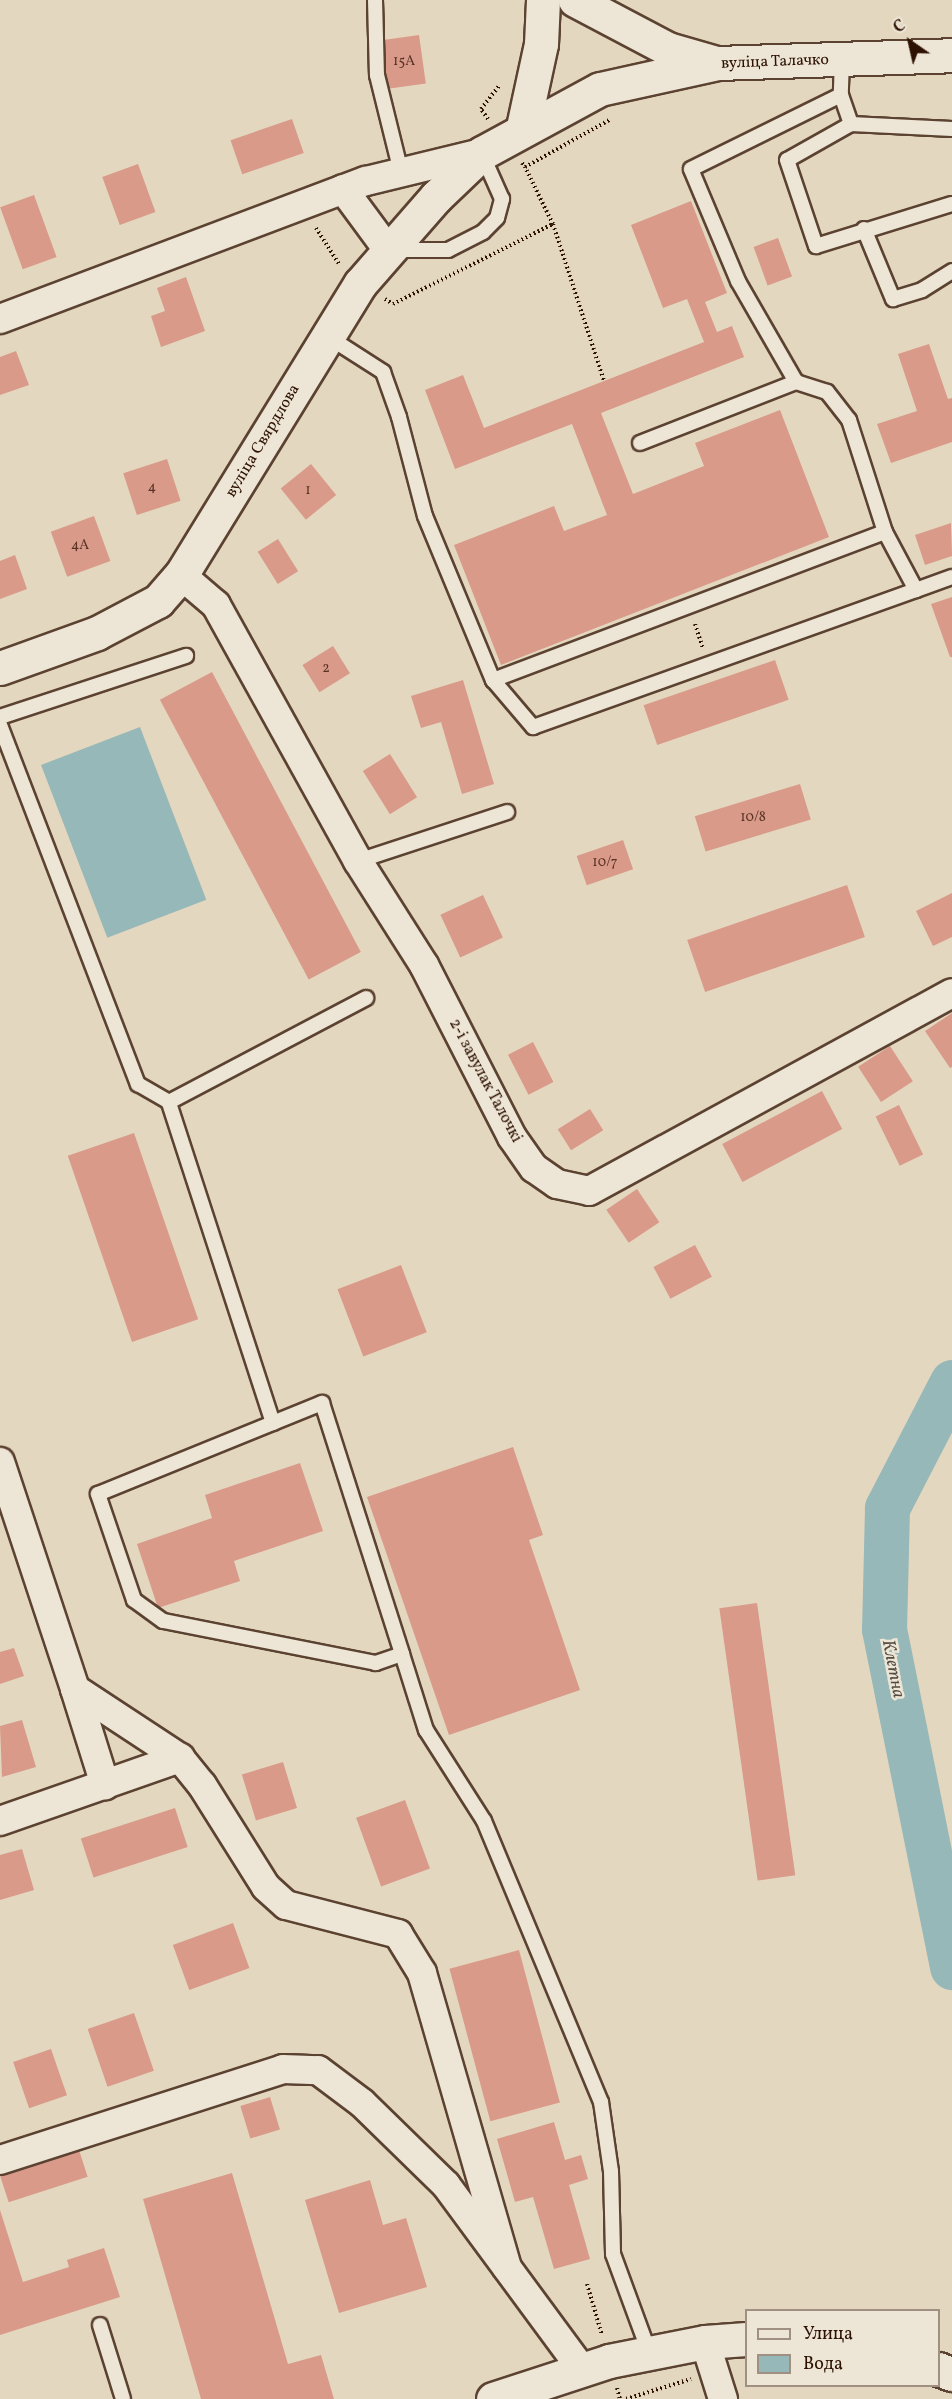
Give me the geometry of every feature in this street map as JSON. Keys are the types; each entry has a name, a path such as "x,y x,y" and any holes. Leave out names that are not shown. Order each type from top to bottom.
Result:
{"street":[{"path":"523,127 541,44 543,0"},
{"path":"575,0 668,49 717,63"},
{"name":"вуліца Талачко","path":"600,89 717,63 952,55"},
{"name":"вуліца Свярдлова","path":"0,668 98,633 158,601 181,575 327,336 360,285 388,250 482,153 523,127 600,89"},
{"name":"вуліца Свярдлова","path":"0,319 343,189 401,172 482,153"},
{"path":"343,189 388,250"},
{"name":"2-і завулак Талочкі","path":"181,575 216,605 358,861 424,965 512,1137 534,1168 568,1186 589,1191 952,993"},
{"path":"0,1462 9,1526 75,1689 105,1785"},
{"path":"75,1689 180,1758 202,1785 266,1887 286,1905 398,1934 422,1973 507,2267"},
{"path":"0,1821 180,1758"},
{"path":"0,2160 283,2069 318,2070 362,2103 446,2185 581,2368"},
{"path":"493,2399 581,2368 705,2342 745,2339"},
{"path":"705,2342 719,2387"}],"lane":[{"path":"375,0 377,75 401,172"},
{"path":"842,59 841,95 851,124"},
{"path":"796,382 738,281 691,169 841,95"},
{"path":"952,129 851,124 787,160 816,246 864,229 952,204"},
{"path":"388,250 448,250 483,232 497,218 502,199 482,153"},
{"path":"864,229 893,299 922,290 952,271"},
{"path":"327,336 383,372 399,417 425,516 493,680 533,727 952,577"},
{"path":"640,443 796,382 827,392 849,420 885,532 916,590"},
{"path":"493,680 885,532"},
{"path":"0,717 186,656"},
{"path":"0,725 138,1084 170,1102 273,1423"},
{"path":"358,861 507,812"},
{"path":"170,1102 366,998"},
{"path":"402,1654 376,1663 164,1621 134,1600 98,1494 322,1403 402,1654 426,1730 484,1821 601,2102 611,2171 613,2254 649,2352"},
{"path":"100,2325 123,2399"}],"path":[{"path":"553,224 604,381"},
{"path":"689,606 707,663"},
{"path":"626,2399 672,2382 719,2387"}],"water":[{"path":"140,727 206,900 107,938 41,765"}],"building":[{"path":"419,35 426,84 388,89 381,40"},
{"path":"292,119 304,153 242,174 231,140"},
{"path":"138,164 155,212 120,225 102,177"},
{"path":"34,195 57,257 23,269 0,207"},
{"path":"691,201 727,293 705,302 717,332 732,326 744,357 601,413 633,494 704,466 695,443 780,410 829,537 501,665 454,545 554,506 564,531 607,515 572,424 455,469 425,390 463,375 484,428 704,342 687,299 663,308 631,225"},
{"path":"778,238 792,277 768,285 754,247"},
{"path":"186,277 205,331 161,347 151,316 165,311 157,288"},
{"path":"929,344 948,399 952,398 952,442 891,463 877,424 917,411 898,354"},
{"path":"16,351 29,385 0,395 0,357"},
{"path":"167,459 181,501 137,515 123,473"},
{"path":"311,464 336,495 306,520 281,489"},
{"path":"94,516 110,561 67,577 51,532"},
{"path":"951,523 952,556 925,565 915,535"},
{"path":"278,539 298,571 278,584 258,552"},
{"path":"15,555 27,589 0,599 0,561"},
{"path":"952,597 952,657 950,657 931,604"},
{"path":"333,646 350,673 319,692 302,665"},
{"path":"775,660 789,700 657,745 644,705"},
{"path":"212,672 361,952 309,980 160,700"},
{"path":"463,680 494,784 462,794 441,722 421,728 411,696"},
{"path":"390,754 417,797 390,814 363,771"},
{"path":"800,784 811,819 706,852 695,816"},
{"path":"623,840 633,869 587,885 577,856"},
{"path":"847,885 865,937 705,992 687,940"},
{"path":"952,893 952,937 933,946 916,911"},
{"path":"483,895 503,938 460,957 440,915"},
{"path":"952,1013 952,1067 950,1068 925,1031"},
{"path":"533,1042 553,1082 528,1095 508,1055"},
{"path":"890,1046 913,1081 881,1102 858,1067"},
{"path":"822,1091 842,1129 742,1182 722,1144"},
{"path":"899,1105 923,1154 900,1166 876,1116"},
{"path":"590,1109 603,1130 571,1150 558,1129"},
{"path":"134,1133 198,1319 132,1342 68,1156"},
{"path":"637,1189 659,1222 629,1243 606,1210"},
{"path":"695,1245 712,1277 670,1299 654,1267"},
{"path":"401,1265 427,1332 363,1357 338,1289"},
{"path":"513,1447 543,1535 529,1540 580,1690 449,1735 367,1497"},
{"path":"300,1463 323,1531 234,1561 240,1581 158,1608 137,1544 212,1518 205,1495"},
{"path":"757,1603 795,1875 758,1881 719,1608"},
{"path":"14,1648 24,1676 0,1684 0,1652"},
{"path":"22,1720 36,1767 2,1777 0,1726"},
{"path":"283,1762 297,1808 256,1820 242,1775"},
{"path":"405,1800 430,1869 381,1886 356,1818"},
{"path":"175,1808 188,1847 94,1878 81,1839"},
{"path":"22,1849 34,1890 0,1900 0,1855"},
{"path":"233,1923 249,1968 189,1990 173,1945"},
{"path":"519,1950 560,2103 490,2121 449,1969"},
{"path":"134,2013 154,2071 108,2087 88,2029"},
{"path":"51,2049 67,2095 29,2108 13,2062"},
{"path":"270,2097 280,2130 250,2139 240,2106"},
{"path":"554,2122 565,2160 581,2155 588,2179 569,2185 590,2259 554,2269 533,2197 515,2202 497,2139"},
{"path":"79,2150 88,2177 9,2202 0,2176"},
{"path":"232,2173 288,2364 321,2355 334,2399 201,2399 143,2199"},
{"path":"370,2180 383,2225 406,2218 427,2287 339,2313 305,2200"},
{"path":"0,2210 23,2282 69,2267 67,2260 104,2248 120,2297 0,2335"}],"waterway":[{"name":"Клетна","path":"952,1382 887,1508 884,1629 952,1967"}]}
